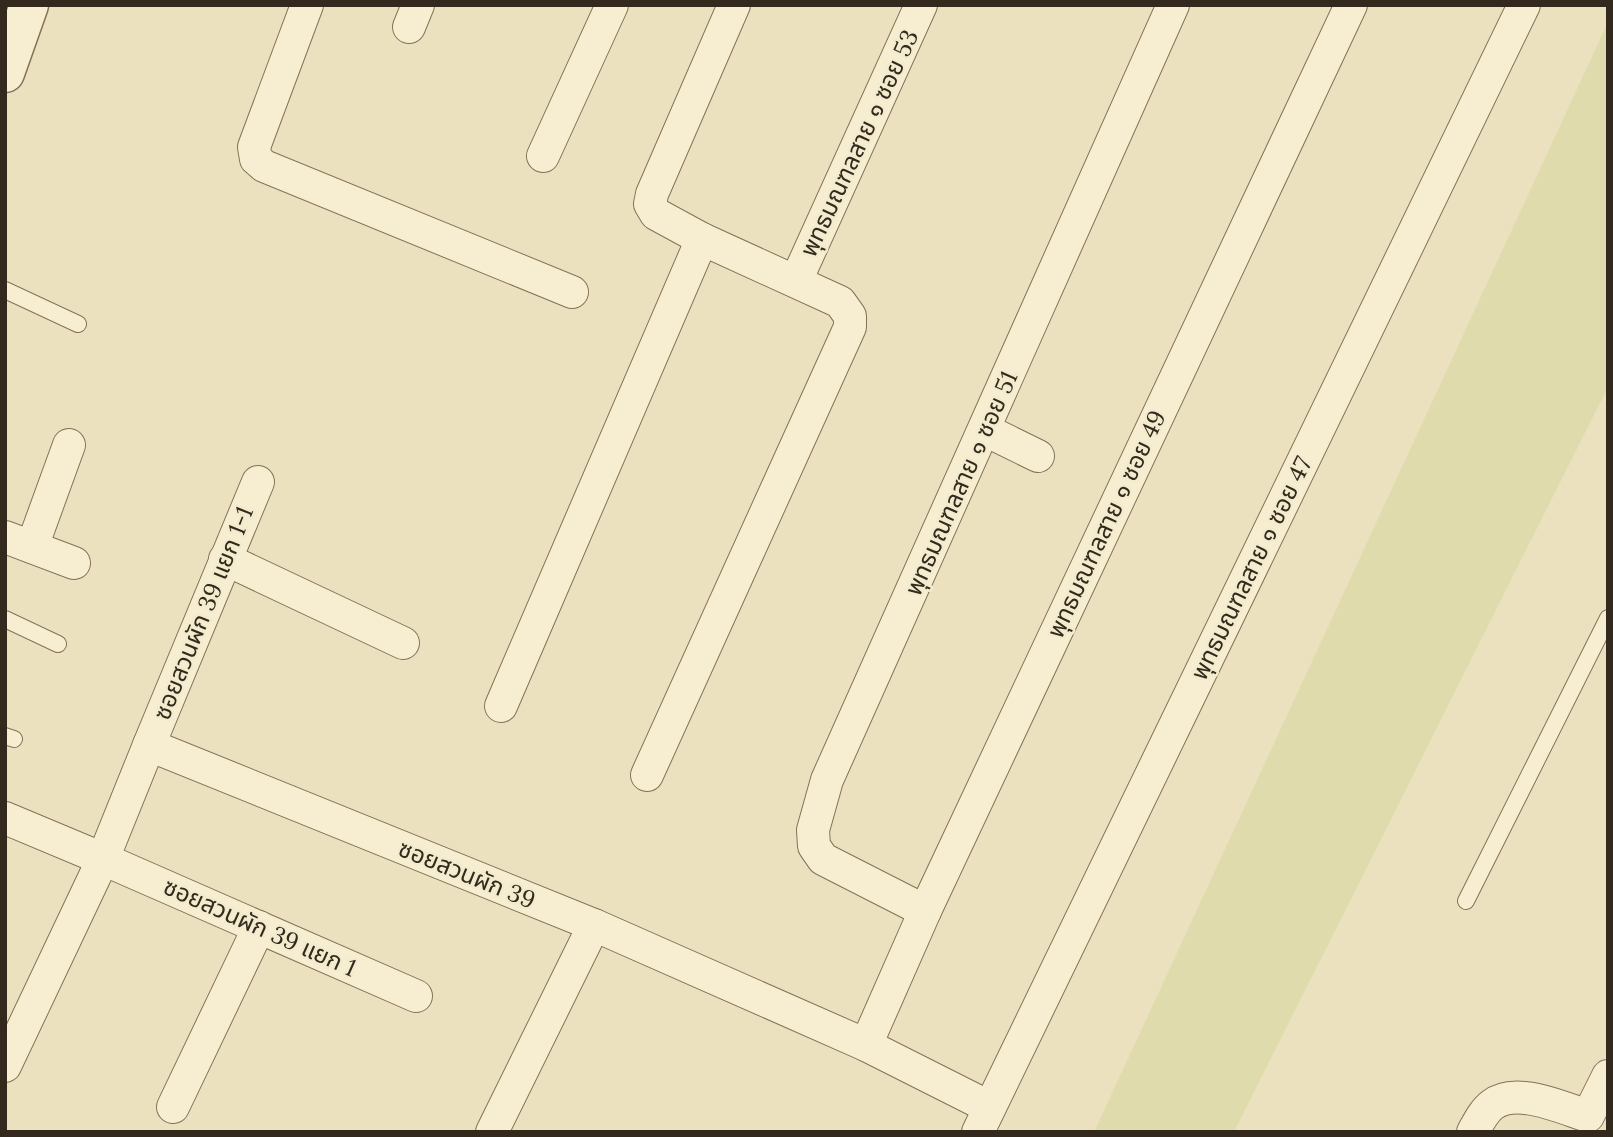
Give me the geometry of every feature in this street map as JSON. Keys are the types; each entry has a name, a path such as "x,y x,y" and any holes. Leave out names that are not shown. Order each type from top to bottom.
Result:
{"street":[{"path":"5,73 29,5"},
{"path":"307,5 254,148 256,159 264,166 572,292"},
{"path":"543,156 612,5"},
{"path":"647,775 850,327 850,316 840,302 702,239 656,214 650,204 734,5"},
{"name":"พุทธมณฑลสาย ๑ ซอย 53","path":"796,281 921,5"},
{"name":"พุทธมณฑลสาย ๑ ซอย 51","path":"925,911 823,859 814,846 813,830 827,780 1173,5"},
{"name":"พุทธมณฑลสาย ๑ ซอย 49","path":"866,1045 925,911 1351,5"},
{"name":"พุทธมณฑลสาย ๑ ซอย 47","path":"984,1119 1524,5"},
{"path":"501,706 702,239"},
{"path":"985,430 1038,456"},
{"path":"69,445 19,542 74,563"},
{"name":"ซอยสวนผัก 39 แยก 1-1","path":"149,745 258,482"},
{"path":"225,559 403,643"},
{"path":"5,1066 103,859 149,745"},
{"name":"ซอยสวนผัก 39","path":"149,745 594,925 866,1045 984,1119"},
{"path":"5,818 103,859"},
{"name":"ซอยสวนผัก 39 แยก 1","path":"103,859 416,996"},
{"path":"492,1132 594,925"},
{"path":"173,1107 259,927"},
{"path":"1473,1132 1491,1105 1501,1099 1514,1097 1542,1101 1584,1124 1608,1076"}],"lane":[{"path":"5,289 78,324"},
{"path":"1466,901 1608,618"},
{"path":"5,620 58,644"}],"shaded area":[{"path":"1608,22 1608,387 1234,1132 1094,1132"}]}
